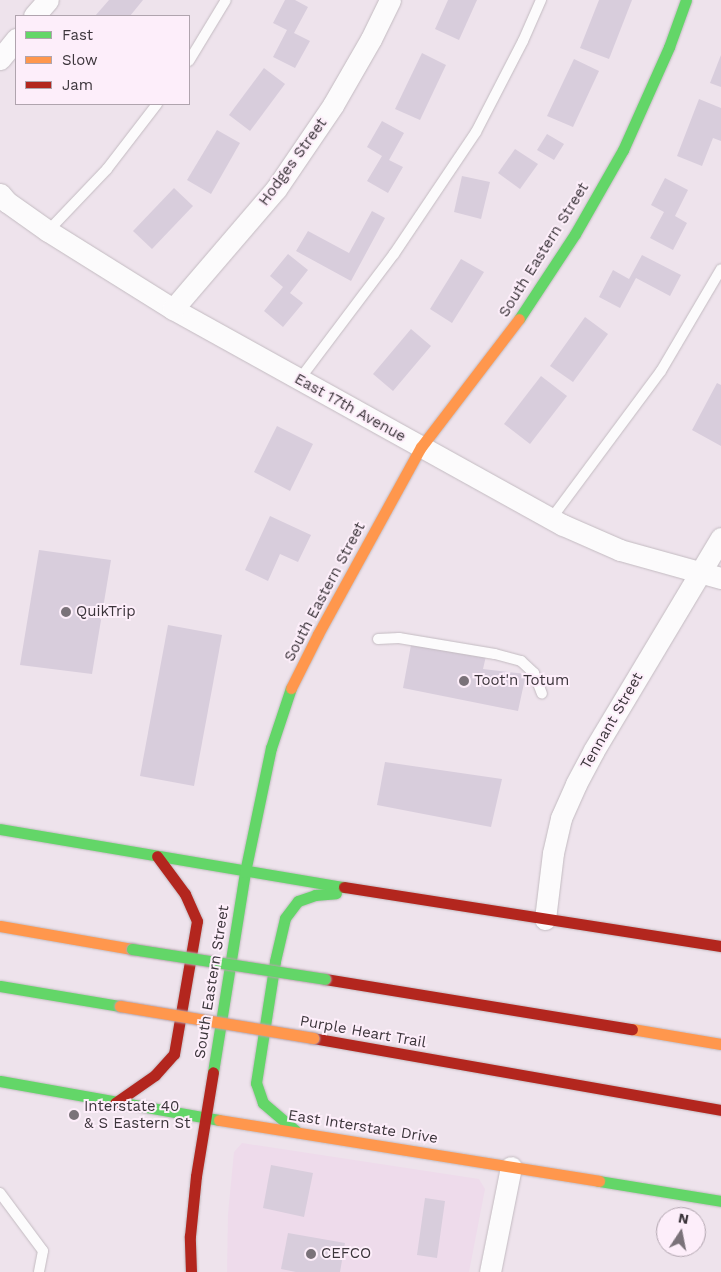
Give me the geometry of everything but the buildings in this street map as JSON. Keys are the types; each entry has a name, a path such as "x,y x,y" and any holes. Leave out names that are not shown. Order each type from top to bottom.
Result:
{"main road":[{"name":"South Eastern Street","path":"191,1272 193,1205 205,1117 245,872 271,748 288,695 318,634 421,447 506,338 575,234 623,150 669,47 686,0"},
{"path":"0,829 245,872 721,946"},
{"path":"115,1103 155,1075 174,1054 197,921 185,894 157,856"},
{"path":"297,1132 264,1103 256,1083 275,961 286,918 298,901 315,895 359,890"},
{"path":"0,926 721,1044"},
{"name":"Purple Heart Trail","path":"0,986 313,1038 721,1110"},
{"name":"East Interstate Drive","path":"0,1081 115,1103 721,1201"}],"street":[{"path":"35,15 48,0"},
{"name":"Hodges Street","path":"173,309 276,189 333,105 371,40 390,0"},
{"path":"0,59 15,40"},
{"name":"East 17th Avenue","path":"0,194 7,202 48,231 173,309 552,519 620,550 721,578"},
{"name":"Tennant Street","path":"545,919 553,853 561,818 594,750 698,573 721,538"},
{"path":"490,1272 511,1167"}],"lane":[{"path":"190,59 226,0"},
{"path":"299,380 394,254 476,132 524,41 540,0"},
{"path":"48,231 107,169 156,105"},
{"path":"552,519 660,371 721,269"},
{"path":"378,640 399,638 496,654 521,661 534,673 542,694"},
{"path":"0,1193 43,1252 39,1272"}],"shaded area":[{"path":"242,1143 479,1179 485,1189 469,1272 227,1272 228,1214 234,1152"}],"traffic: fast":[{"path":"519,319 575,234 623,150 669,47 686,0"},
{"path":"213,1072 245,872 271,748 291,688"},
{"path":"0,829 344,887"},
{"path":"297,1132 263,1103 256,1083 275,961 285,918 298,901 315,895 336,893"},
{"path":"132,949 325,979"},
{"path":"0,986 120,1006"},
{"path":"0,1081 219,1120"},
{"path":"599,1181 721,1201"}],"traffic: slow":[{"path":"291,688 318,634 421,447 519,319"},
{"path":"0,926 132,949"},
{"path":"120,1006 313,1038"},
{"path":"632,1029 721,1044"},
{"path":"219,1120 599,1181"}],"traffic: jam":[{"path":"115,1103 155,1075 174,1054 197,921 185,894 157,856"},
{"path":"344,887 721,946"},
{"path":"325,979 632,1029"},
{"path":"313,1038 721,1110"},
{"path":"191,1272 190,1236 196,1176 213,1072"}],"place":[{"name":"QuikTrip","path":"66,612"},
{"name":"Toot'n Totum","path":"464,681"},
{"name":"Interstate 40 & S Eastern St","path":"74,1115"},
{"name":"CEFCO","path":"311,1254"}]}
